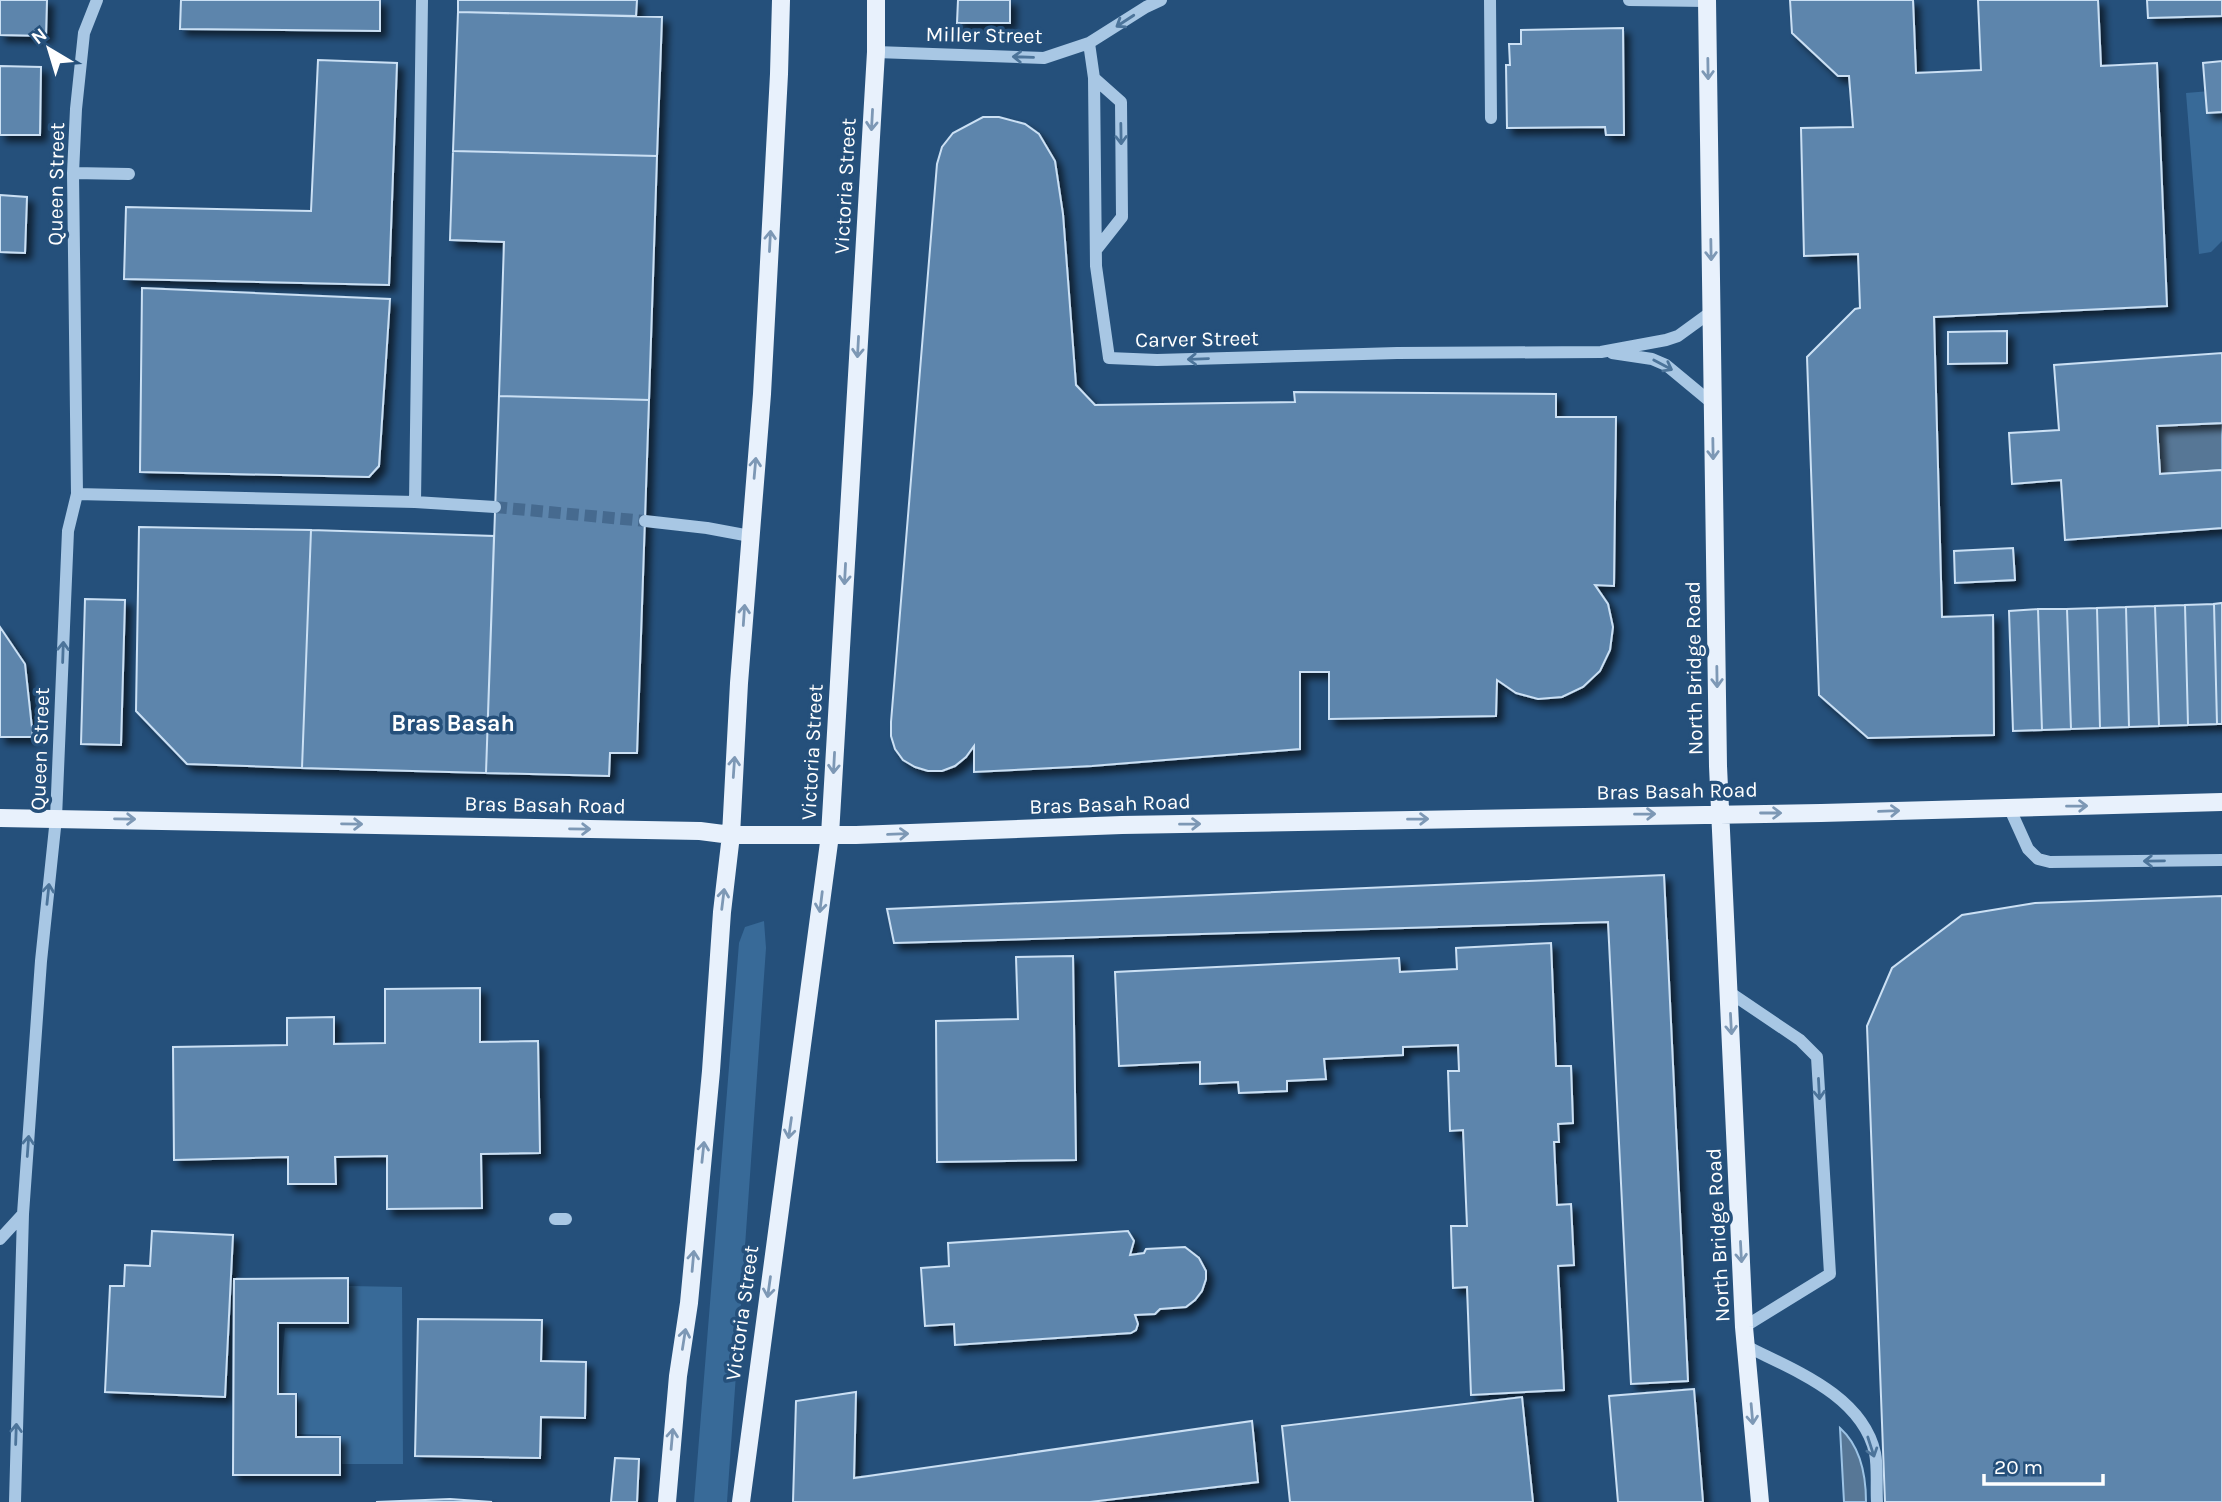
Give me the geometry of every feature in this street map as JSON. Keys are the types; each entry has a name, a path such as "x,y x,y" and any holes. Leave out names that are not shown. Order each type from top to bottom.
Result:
{"main road":[{"path":"667,1502 678,1376 688,1312 711,1072 719,938 731,835 762,394 779,74 780,0"},
{"name":"Victoria Street","path":"741,1502 830,835 876,52 876,0"},
{"name":"North Bridge Road","path":"1707,1 1721,813 1744,1327 1760,1502"},
{"name":"Bras Basah Road","path":"0,818 700,831 731,835 856,835 1122,825 2222,802"}],"street":[{"name":"Queen Street","path":"15,1502 23,1214 41,961 56,818 68,531 77,494 74,173 76,109 84,33 97,0"},
{"path":"415,502 422,0"},
{"name":"Miller Street","path":"876,52 1044,58 1089,43 1161,0"},
{"path":"1490,0 1491,118"},
{"path":"1629,0 1707,1"},
{"name":"Carver Street","path":"1089,43 1094,78 1096,250 1109,358 1157,360 1397,353 1601,352 1652,359 1666,365 1713,404"},
{"path":"1094,78 1121,102 1122,216 1096,250"},
{"path":"74,173 129,174"},
{"name":"Carver Street","path":"1601,352 1666,341 1678,336 1712,312"},
{"path":"77,494 415,502 495,507"},
{"path":"645,521 750,536"},
{"path":"2009,807 2028,849 2038,859 2050,862 2222,860"},
{"path":"1729,992 1800,1040 1817,1057 1830,1274 1744,1327"},
{"path":"0,1239 23,1214"},
{"path":"1746,1346 1811,1380 1842,1400 1863,1425 1875,1453 1877,1502"}],"shaded area":[{"path":"2222,90 2222,241 2211,252 2199,254 2186,93"},
{"path":"2222,423 2222,470 2160,474 2157,426"},
{"path":"764,921 766,948 727,1502 694,1502 739,943 745,927"},
{"path":"349,1286 402,1287 403,1464 342,1464 341,1435 298,1434 298,1393 279,1393 285,1328 349,1328"},
{"path":"1840,1428 1857,1452 1865,1482 1866,1502 1844,1502"}],"building":[{"path":"0,0 47,0 46,36 0,35"},
{"path":"181,0 380,0 380,31 180,29"},
{"path":"458,0 637,0 636,16 458,12"},
{"path":"958,0 1010,0 1010,23 957,23"},
{"path":"1790,0 1913,0 1916,73 1981,70 1978,0 2098,0 2101,66 2157,63 2167,306 1934,317 1942,617 1993,615 1994,735 1868,738 1819,695 1807,357 1855,309 1860,308 1858,254 1804,256 1801,128 1853,127 1849,76 1838,76 1792,33"},
{"path":"2147,0 2222,0 2222,16 2148,18"},
{"path":"458,12 662,17 657,156 453,151"},
{"path":"1623,28 1624,135 1606,135 1605,127 1507,128 1506,65 1510,65 1509,44 1521,44 1521,30"},
{"path":"318,60 397,63 389,285 124,279 126,207 311,211"},
{"path":"2222,61 2222,112 2207,113 2203,63"},
{"path":"0,66 41,67 40,135 0,135"},
{"path":"983,117 999,117 1025,124 1039,134 1055,161 1063,214 1076,385 1095,405 1295,402 1294,392 1556,394 1556,417 1616,417 1614,586 1595,585 1608,604 1613,627 1610,650 1600,671 1583,687 1562,697 1538,699 1516,693 1497,680 1496,716 1329,719 1329,672 1300,672 1300,749 1092,766 974,772 974,746 955,766 942,771 928,771 903,760 895,749 891,722 937,164 942,147 953,133"},
{"path":"453,151 657,156 649,400 499,396 504,242 450,240"},
{"path":"0,195 27,197 25,253 0,252"},
{"path":"142,288 390,299 379,466 369,477 140,472"},
{"path":"2007,331 2007,363 1948,364 1948,332"},
{"path":"2222,353 2222,423 2157,426 2160,474 2222,470 2222,528 2065,540 2061,480 2012,484 2009,433 2059,430 2054,365"},
{"path":"499,396 649,400 637,753 610,753 609,776 486,773"},
{"path":"139,527 311,530 302,768 187,764 136,711"},
{"path":"311,530 494,536 486,773 302,768"},
{"path":"2013,548 2015,580 1955,583 1954,551"},
{"path":"85,599 125,600 121,745 81,744"},
{"path":"2222,603 2222,724 2217,724 2214,604"},
{"path":"2214,604 2217,724 2188,725 2185,605"},
{"path":"2185,605 2188,725 2159,726 2155,606"},
{"path":"2155,606 2159,726 2129,727 2126,607"},
{"path":"2126,607 2129,727 2100,728 2097,608"},
{"path":"2097,608 2100,728 2071,729 2067,609"},
{"path":"2038,609 2042,730 2013,731 2009,611"},
{"path":"2038,609 2067,609 2071,729 2042,730"},
{"path":"0,627 25,664 33,737 0,737"},
{"path":"1664,875 1688,1381 1631,1384 1608,922 894,943 887,909"},
{"path":"2222,896 2222,1502 1885,1502 1867,1026 1892,968 1962,915 2035,903"},
{"path":"1551,943 1556,1066 1571,1066 1573,1123 1558,1124 1559,1142 1554,1142 1557,1205 1571,1204 1574,1265 1558,1266 1564,1390 1471,1395 1467,1287 1453,1288 1451,1226 1467,1226 1463,1130 1450,1131 1448,1071 1459,1071 1458,1045 1403,1047 1403,1055 1324,1059 1326,1079 1287,1081 1287,1091 1239,1093 1238,1082 1200,1084 1200,1062 1119,1066 1115,972 1399,958 1400,972 1457,969 1456,948"},
{"path":"1073,956 1076,1160 937,1162 936,1021 1018,1019 1016,957"},
{"path":"480,988 480,1042 538,1041 540,1153 481,1154 482,1208 387,1209 387,1156 335,1157 336,1184 288,1184 288,1157 174,1160 173,1047 287,1045 287,1018 334,1017 334,1044 385,1043 385,989"},
{"path":"152,1231 233,1235 225,1397 105,1392 110,1286 124,1286 125,1265 150,1266"},
{"path":"1128,1231 1134,1241 1130,1255 1144,1253 1146,1249 1185,1247 1199,1258 1206,1271 1206,1279 1195,1300 1186,1307 1160,1309 1155,1314 1135,1315 1138,1324 1136,1330 1131,1333 955,1345 954,1324 925,1326 921,1268 949,1266 948,1243"},
{"path":"348,1278 348,1323 278,1323 278,1394 296,1394 296,1437 340,1437 340,1475 233,1475 234,1279"},
{"path":"418,1319 542,1320 541,1361 586,1362 585,1418 541,1417 540,1458 415,1456"},
{"path":"1694,1389 1703,1502 1618,1502 1609,1396"},
{"path":"856,1392 854,1478 1252,1421 1258,1482 1090,1502 793,1502 796,1401"},
{"path":"1522,1397 1533,1502 1290,1502 1282,1426"},
{"path":"615,1458 639,1459 637,1502 611,1502"},
{"path":"450,1499 492,1502 376,1502"}],"tunnel":[{"path":"495,507 645,521"}],"district":[{"name":"Bras Basah","path":"453,723"}]}
